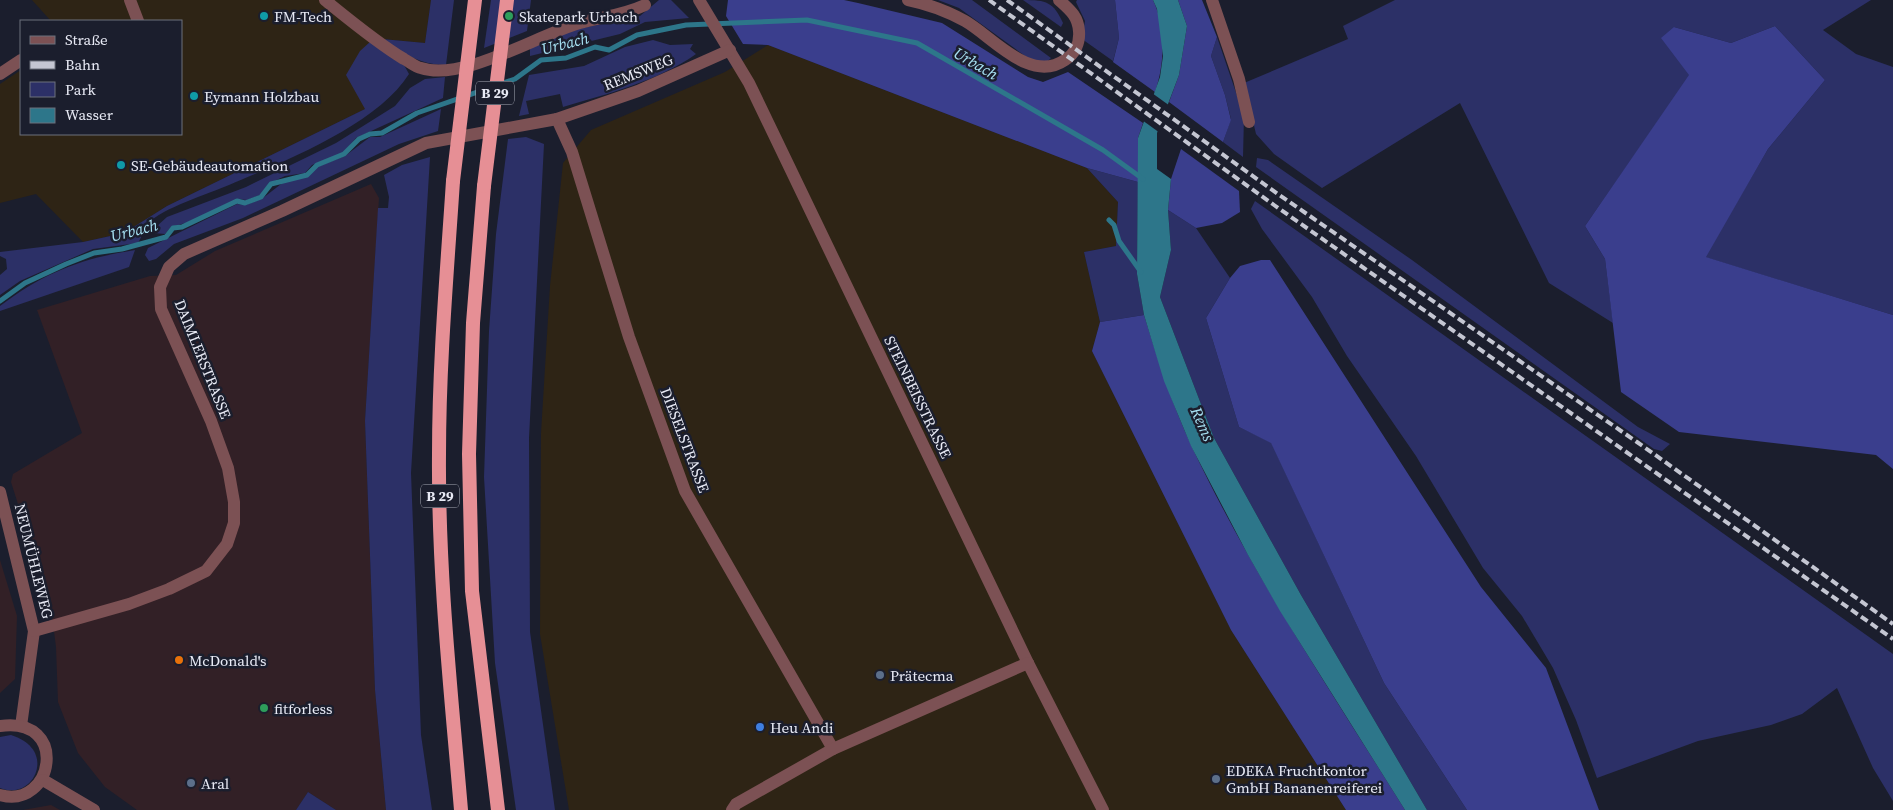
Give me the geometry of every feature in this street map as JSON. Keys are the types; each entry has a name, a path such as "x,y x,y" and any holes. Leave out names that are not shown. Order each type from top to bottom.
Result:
{"highway":[{"name":"B 29","path":"461,810 442,582 439,455 442,332 453,181 475,0"},
{"name":"B 29","path":"498,810 472,591 468,454 473,324 484,186 507,0"}],"street":[{"path":"130,0 138,20"},
{"path":"325,0 390,51 421,68 447,70 482,62 534,39 580,23 630,12 645,5"},
{"path":"908,0 939,8 966,21 1026,64 1041,67 1063,62 1074,54 1079,37 1077,19 1059,0"},
{"path":"1212,0 1239,79 1249,122"},
{"name":"STEINBEISSTRASSE","path":"701,2 753,91 1028,663 1103,810"},
{"name":"REMSWEG","path":"557,119 638,92 727,46"},
{"path":"0,74 20,61"},
{"name":"DAIMLERSTRASSE","path":"34,630 129,604 169,588 206,571 227,544 234,523 234,502 228,468 210,421 161,309 160,286 169,266 184,254 282,211 426,143 557,119"},
{"name":"DIESELSTRASSE","path":"557,119 572,152 629,337 685,491 833,750"},
{"name":"NEUMÜHLEWEG","path":"0,492 34,630 21,726"},
{"path":"732,810 736,804 833,750 1028,663"},
{"path":"0,726 21,726 35,734 45,746 47,767 43,780 27,794 15,797 0,795"},
{"path":"43,780 94,810"}],"shaded area":[{"path":"32,0 431,0 425,43 382,39 365,109 167,206 124,233 83,242 36,194 0,203 0,84 20,71 20,135 182,135 182,20 50,20"},
{"path":"728,0 844,0 942,23 1028,77 1043,82 1068,72 1143,123 1138,138 1138,182 1087,168 768,45 743,44 726,16"},
{"path":"1115,0 1153,0 1160,22 1163,46 1161,70 1155,92 1113,62 1119,38"},
{"path":"1178,0 1202,0 1217,37 1211,56 1225,95 1231,120 1223,142 1169,102 1179,75 1187,26"},
{"path":"1775,26 1825,80 1768,149 1706,257 1893,315 1893,469 1876,455 1679,432 1621,392 1605,259 1585,226 1689,75 1661,38 1674,27 1731,43"},
{"path":"768,45 1087,168 1118,202 1116,246 1084,252 1100,322 1092,351 1231,630 1346,810 569,810 540,634 541,433 550,286 563,163 591,130 725,72"},
{"path":"1181,149 1239,191 1240,212 1222,223 1196,228 1168,210 1171,179"},
{"path":"371,184 379,198 365,421 375,690 386,810 336,810 308,792 296,810 137,810 105,787 78,753 58,702 56,647 51,608 11,482 13,474 82,433 37,310 150,276 176,275 215,251"},
{"path":"1261,260 1270,260 1481,587 1546,668 1599,810 1467,810 1384,683 1271,443 1239,427 1206,318 1230,278 1240,266"},
{"path":"1144,315 1178,415 1215,494 1240,541 1293,631 1405,810 1346,810 1231,630 1092,351 1100,322"},
{"path":"0,560 17,616 15,679 0,693"},
{"path":"51,805 60,810 23,810"}],"green space":[{"path":"431,0 454,0 446,65 420,60 382,39 425,43"},
{"name":"Skatepark Urbach","path":"491,0 531,0 527,31 484,48"},
{"path":"659,0 671,0 689,18 645,22 620,34 530,56 530,47 573,30 640,16"},
{"path":"938,0 972,0 1051,58 1047,62 1032,61 959,8"},
{"path":"1023,0 1044,2 1052,6 1063,23 1061,27"},
{"path":"1077,0 1115,0 1119,38 1113,61 1082,39 1085,21 1076,2"},
{"path":"1395,0 1871,0 1823,30 1856,54 1893,67 1893,315 1705,257 1768,149 1825,80 1775,26 1731,43 1674,27 1690,75 1585,226 1605,259 1613,323 1549,283 1460,103 1322,188 1274,154 1256,134 1244,83 1348,39 1343,26"},
{"path":"1217,37 1244,116 1243,157 1223,142 1231,119 1225,95 1211,56"},
{"path":"653,40 670,45 693,44 690,49 696,54 649,79 614,92 563,107 560,94 526,101 529,114 519,116 529,75 584,66 625,47"},
{"path":"370,42 404,65 409,74 375,110 327,140 301,153 164,212 149,223 138,243 93,249 20,281 0,295 0,275 7,269 6,259 0,256 0,252 83,242 124,233 167,206 365,109 346,75 360,51"},
{"path":"445,77 443,98 356,138 343,153 312,165 305,173 285,176 270,183 260,195 247,200 237,199 189,222 171,227 165,234 154,233 157,226 167,217 246,187 336,143 395,106 410,88 425,79"},
{"path":"441,109 438,131 399,144 243,218 174,244 156,259 149,261 145,255 148,248 237,204 246,205 263,198 285,181 307,177 317,167 345,156 370,137 380,137"},
{"path":"526,137 544,144 529,438 530,632 555,810 516,810 495,663 484,477 489,331 496,234 508,139"},
{"path":"430,157 411,473 421,735 432,810 386,810 375,690 365,421 378,208 388,208 389,197 384,175 402,165"},
{"path":"1257,158 1268,160 1412,260 1638,427 1670,444 1662,451 1654,449 1256,167"},
{"path":"1087,168 1138,182 1137,274 1144,315 1100,322 1084,252 1116,246 1118,202"},
{"path":"1255,201 1893,654 1893,801 1873,768 1837,688 1802,714 1771,725 1698,741 1597,778 1576,720 1553,668 1522,616 1483,568 1416,456 1347,356 1312,297 1262,229 1251,209"},
{"path":"1168,210 1196,228 1230,278 1206,318 1239,427 1271,442 1384,683 1467,810 1427,810 1301,595 1214,438 1160,297 1171,250"},
{"path":"135,250 129,267 0,311 0,306 16,294 48,276 80,263"},
{"path":"11,735 26,742 34,752 37,762 36,772 31,781 22,788 12,790 0,788 0,737"},
{"path":"308,792 336,810 296,810"}],"water":[{"name":"Rems","path":"1153,0 1178,0 1187,26 1179,75 1157,133 1157,169 1171,179 1168,210 1171,250 1160,297 1214,438 1301,595 1427,810 1405,810 1280,611 1248,555 1191,446 1164,381 1144,315 1137,274 1138,138 1160,77 1163,56 1157,9"}],"pier":[{"path":"1152,93 1170,106 1160,133 1142,120"}],"waterway":[{"name":"Urbach","path":"0,301 25,283 66,264 94,253 122,249 166,237 173,228 182,227 237,201 245,203 261,197 271,184 307,175 317,165 344,154 359,139 370,134 382,133 417,113 515,79 541,60 566,58 595,47 609,50 637,35 686,25 807,20 917,43 1103,150 1143,179"},
{"path":"1109,220 1114,225 1119,241 1141,272"}],"railway":[{"path":"989,0 1274,205 1893,639"},
{"path":"1007,0 1278,194 1637,442 1893,624"}],"place":[{"name":"FM-Tech","path":"264,16"},
{"name":"Skatepark Urbach","path":"509,16"},
{"name":"Eymann Holzbau","path":"194,96"},
{"name":"SE-Gebäudeautomation","path":"121,165"},
{"name":"McDonald's","path":"179,660"},
{"name":"Prätecma","path":"880,675"},
{"name":"fitforless","path":"264,708"},
{"name":"Heu Andi","path":"760,727"},
{"name":"EDEKA Fruchtkontor GmbH Bananenreiferei","path":"1216,779"},
{"name":"Aral","path":"191,783"}]}
